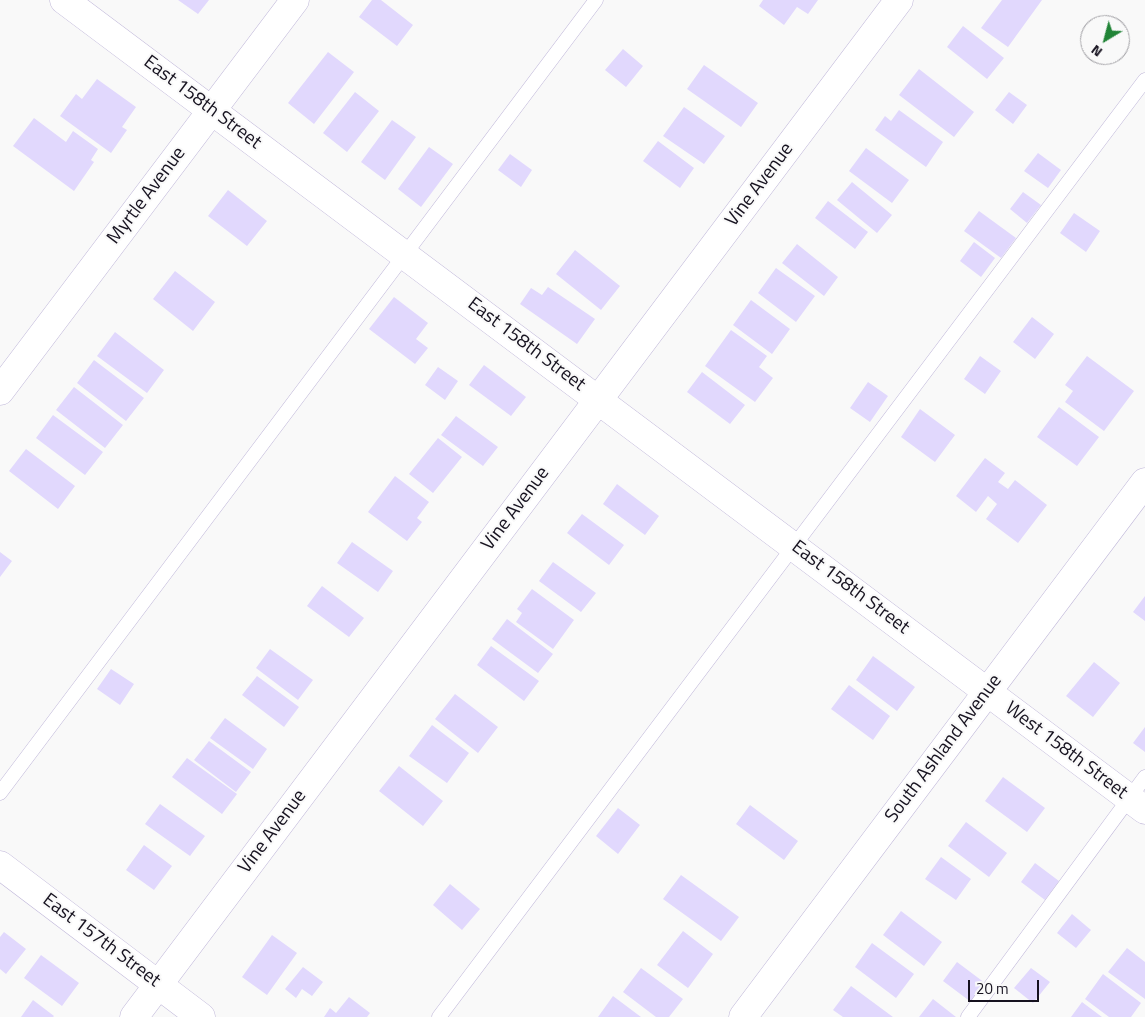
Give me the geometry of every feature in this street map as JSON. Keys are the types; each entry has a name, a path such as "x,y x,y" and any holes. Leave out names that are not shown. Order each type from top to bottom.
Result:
{"street":[{"name":"East 158th Street","path":"64,0 988,691"},
{"name":"Myrtle Avenue","path":"0,391 295,0"},
{"name":"Vine Avenue","path":"134,1017 899,0"},
{"name":"South Ashland Avenue","path":"743,1017 1145,482"},
{"name":"West 158th Street","path":"988,691 1140,795"},
{"name":"East 157th Street","path":"0,865 202,1017"}],"lane":[{"path":"0,793 596,0"},
{"path":"439,1017 1145,80"},
{"path":"968,1017 1140,795"}],"building":[{"path":"178,0 209,0 198,14"},
{"path":"372,0 381,0 413,25 397,46 359,17"},
{"path":"763,0 818,0 808,14 797,7 784,25 759,6"},
{"path":"1002,0 1042,0 1008,47 981,28"},
{"path":"963,26 1004,58 987,79 947,47"},
{"path":"623,49 643,66 626,87 605,70"},
{"path":"328,52 354,72 314,124 288,103"},
{"path":"704,65 758,103 741,127 687,89"},
{"path":"919,69 974,112 954,137 899,95"},
{"path":"97,79 136,107 122,127 127,130 111,153 60,116 76,94 82,99"},
{"path":"355,92 379,111 347,152 323,133"},
{"path":"1009,92 1027,105 1013,124 995,110"},
{"path":"684,107 725,136 704,164 663,136"},
{"path":"899,110 943,142 926,167 875,130 885,116 891,121"},
{"path":"34,118 66,142 73,131 98,149 91,160 94,162 74,191 13,146"},
{"path":"392,120 416,137 385,180 361,162"},
{"path":"658,141 694,168 680,188 643,161"},
{"path":"429,147 453,164 421,207 398,189"},
{"path":"866,148 909,180 892,203 849,171"},
{"path":"1038,153 1061,170 1048,188 1024,171"},
{"path":"510,154 532,170 521,187 498,170"},
{"path":"852,182 892,215 877,233 837,200"},
{"path":"228,190 267,221 247,246 208,216"},
{"path":"1023,192 1041,205 1027,223 1010,209"},
{"path":"828,201 868,232 855,249 815,218"},
{"path":"979,211 1016,238 1001,258 964,231"},
{"path":"1074,213 1100,231 1086,252 1060,233"},
{"path":"974,242 995,258 981,277 960,261"},
{"path":"797,244 838,277 824,296 782,263"},
{"path":"575,250 620,286 601,310 556,274"},
{"path":"776,268 815,296 796,322 758,293"},
{"path":"175,271 215,302 193,331 153,299"},
{"path":"548,287 595,319 577,344 520,304 531,288 542,295"},
{"path":"394,297 428,323 416,339 428,348 415,364 369,329"},
{"path":"751,300 790,329 772,354 733,325"},
{"path":"1032,317 1054,334 1035,359 1013,342"},
{"path":"731,330 767,356 759,367 773,378 755,402 705,366"},
{"path":"115,332 164,370 147,393 97,356"},
{"path":"980,356 1001,371 985,394 964,379"},
{"path":"1087,356 1134,391 1104,431 1065,402 1073,391 1065,385"},
{"path":"94,360 144,398 126,421 77,383"},
{"path":"484,365 526,397 511,416 469,385"},
{"path":"438,367 458,381 445,400 425,385"},
{"path":"702,372 745,405 730,424 687,392"},
{"path":"868,382 888,396 870,422 850,408"},
{"path":"74,387 123,425 105,448 56,410"},
{"path":"1059,407 1099,437 1077,466 1037,437"},
{"path":"920,409 955,435 935,462 901,437"},
{"path":"53,415 103,452 85,475 36,438"},
{"path":"456,416 498,447 483,466 441,435"},
{"path":"438,438 462,457 433,493 409,474"},
{"path":"26,449 75,486 58,509 9,471"},
{"path":"985,458 1005,473 998,482 1008,489 1015,480 1047,505 1018,543 986,519 997,504 988,496 976,512 956,496"},
{"path":"395,476 429,502 417,518 422,522 407,541 368,512"},
{"path":"617,484 659,516 645,535 603,504"},
{"path":"582,514 624,545 609,565 567,533"},
{"path":"352,542 393,571 378,592 337,563"},
{"path":"0,552 12,561 0,577"},
{"path":"553,562 596,593 581,612 539,581"},
{"path":"322,586 364,618 349,637 307,606"},
{"path":"532,589 574,620 553,649 516,622 522,613 517,609"},
{"path":"1145,596 1145,621 1133,612"},
{"path":"507,619 553,654 538,673 492,639"},
{"path":"491,646 539,681 524,701 477,665"},
{"path":"270,649 313,680 298,700 256,668"},
{"path":"873,656 915,687 897,711 856,680"},
{"path":"1094,662 1120,683 1093,717 1066,696"},
{"path":"111,669 134,684 120,705 97,689"},
{"path":"257,676 299,707 284,727 242,695"},
{"path":"849,685 890,716 873,740 831,709"},
{"path":"455,694 498,727 478,753 435,719"},
{"path":"225,718 267,749 253,769 210,738"},
{"path":"432,725 469,753 447,783 409,756"},
{"path":"1145,727 1145,752 1133,743"},
{"path":"209,741 251,772 236,792 194,760"},
{"path":"187,758 237,794 222,814 172,777"},
{"path":"399,766 443,801 423,826 379,791"},
{"path":"1003,777 1045,808 1027,832 985,801"},
{"path":"160,804 205,836 190,856 145,824"},
{"path":"750,805 798,841 784,860 736,824"},
{"path":"618,808 640,825 618,854 596,836"},
{"path":"966,822 1007,853 989,877 948,846"},
{"path":"144,845 172,866 154,890 126,870"},
{"path":"941,857 971,879 956,900 925,879"},
{"path":"1035,863 1059,881 1045,900 1021,882"},
{"path":"681,875 739,917 721,941 663,899"},
{"path":"450,884 480,909 462,930 433,905"},
{"path":"901,911 942,942 924,966 883,935"},
{"path":"1072,914 1091,930 1076,948 1057,933"},
{"path":"683,931 713,954 688,988 657,965"},
{"path":"4,932 26,949 6,974 0,969 0,937"},
{"path":"272,935 297,953 267,995 242,977"},
{"path":"872,943 914,974 896,998 855,967"},
{"path":"1127,948 1145,962 1145,999 1108,972"},
{"path":"41,955 79,983 62,1006 24,978"},
{"path":"957,962 985,983 971,1002 943,981"},
{"path":"303,967 323,982 312,996 302,989 296,998 285,989"},
{"path":"641,968 683,999 669,1017 656,1017 623,992"},
{"path":"1031,968 1050,982 1033,1003 1014,988"},
{"path":"1103,974 1141,1003 1131,1017 1109,1017 1085,999"},
{"path":"851,986 893,1017 843,1017 833,1010"},
{"path":"613,996 641,1017 598,1017"},
{"path":"349,997 370,1013 367,1017 324,1017 330,1008 336,1013"},
{"path":"933,999 956,1017 919,1017"},
{"path":"33,1000 54,1016 21,1017"},
{"path":"1082,1002 1102,1017 1071,1017"}]}
